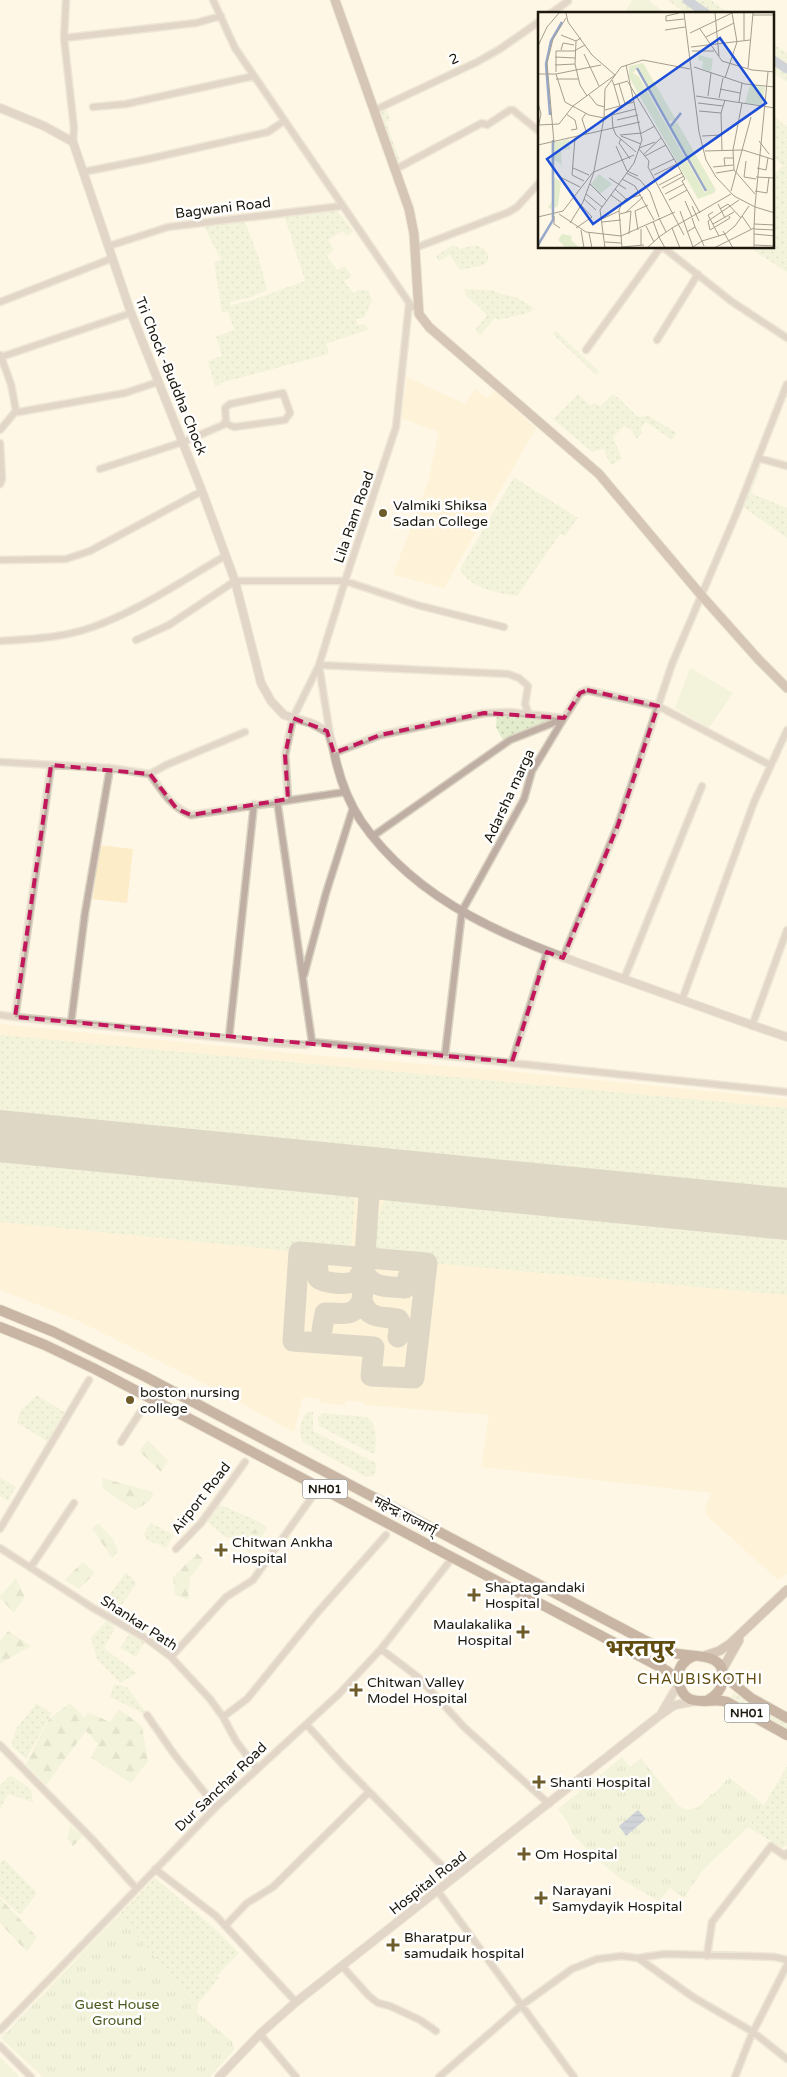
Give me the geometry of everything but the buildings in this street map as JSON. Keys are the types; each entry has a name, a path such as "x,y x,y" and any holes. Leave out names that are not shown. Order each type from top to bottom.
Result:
{"highway":[{"name":"महेन्द्र राज्मार्ग्","path":"0,1310 54,1332 144,1376 642,1639 673,1653 701,1656"},
{"name":"महेन्द्र राज्मार्ग्","path":"0,1327 45,1345 95,1369 664,1669 678,1682 683,1694 700,1701"},
{"name":"NH01","path":"701,1656 717,1663 722,1673 751,1698 787,1718"},
{"path":"678,1682 680,1666 691,1657 701,1656"},
{"path":"700,1701 716,1694 722,1682 722,1673"},
{"name":"NH01","path":"700,1701 718,1699 727,1702 787,1735"}],"main road":[{"path":"335,0 409,209 416,248 419,314 442,340 599,474 701,595 759,660 787,688"},
{"path":"722,1673 734,1647 745,1632 787,1590"},
{"path":"701,1656 719,1651 745,1632"}],"street":[{"path":"0,108 44,126 73,142 74,128 64,38 66,0"},
{"path":"213,0 235,48 409,304 419,314"},
{"path":"553,12 568,1"},
{"path":"64,38 176,25 221,16"},
{"name":"2","path":"374,110 477,62 500,49 538,22"},
{"path":"93,107 126,104 254,76"},
{"path":"396,169 482,124 488,125 510,110 513,110 538,130"},
{"path":"83,172 148,160 268,132 284,121"},
{"name":"Tri Chock -Buddha Chock","path":"73,142 131,313 183,442 235,581 261,683 268,696 281,712 293,718"},
{"path":"416,248 509,212 517,207 538,184"},
{"name":"Bagwani Road","path":"109,246 176,226 342,206"},
{"path":"586,350 659,249"},
{"path":"665,249 738,306 787,338"},
{"path":"0,302 113,258"},
{"path":"657,340 698,274"},
{"name":"Lila Ram Road","path":"330,735 320,665 345,581 396,426 409,304"},
{"path":"16,411 11,384 1,356 131,313"},
{"path":"16,411 26,412 94,400 125,393 158,382"},
{"path":"563,958 618,824 672,664 787,384"},
{"path":"100,469 183,442 225,423 234,427 285,420 290,413 286,397 284,393 228,405 225,408 225,423"},
{"path":"0,430 16,411"},
{"path":"0,444 2,479 0,484"},
{"path":"758,458 787,466"},
{"path":"0,560 74,558 202,491"},
{"path":"0,641 42,639 91,628 123,614 226,556"},
{"path":"136,640 169,625 235,581 345,581 417,606 504,626"},
{"path":"288,799 285,755 293,718 320,665 508,674 519,678 528,686 525,704 529,714"},
{"name":"Adarsha marga","path":"462,911 524,799 532,771 580,693 586,690 658,706"},
{"path":"658,706 770,765"},
{"path":"334,753 380,735 484,713 510,712 564,718"},
{"path":"293,718 321,727 327,731 330,735 345,792 353,808 373,836 405,872 426,889 503,933 547,952 787,1037"},
{"path":"373,836 510,740 564,718"},
{"path":"682,1000 751,811 787,730"},
{"path":"0,762 110,768 150,774 166,765 245,732"},
{"path":"15,1017 51,765"},
{"path":"71,1023 85,913 110,768"},
{"path":"150,774 165,796 177,809 190,815 277,800 345,792"},
{"path":"624,979 702,786"},
{"path":"277,800 312,1042"},
{"path":"229,1038 254,804"},
{"path":"303,979 326,892 353,808"},
{"path":"445,1055 462,911"},
{"path":"752,1026 786,934"},
{"path":"512,1062 547,952"},
{"path":"0,1015 306,1045 312,1042 445,1055 787,1092"},
{"path":"0,1529 89,1380"},
{"path":"120,1442 143,1408"},
{"name":"Airport Road","path":"176,1549 201,1523 245,1462"},
{"path":"172,1657 226,1596 253,1580 312,1497"},
{"path":"31,1567 74,1502"},
{"path":"224,1717 247,1699 317,1613 386,1535"},
{"name":"Shankar Path","path":"0,1548 172,1657 224,1717 236,1741 257,1769"},
{"name":"Dur Sanchar Road","path":"0,2030 216,1807 339,1694 381,1649 453,1557"},
{"path":"381,1649 422,1681 464,1727 549,1804"},
{"name":"Hospital Road","path":"659,1716 678,1682"},
{"name":"Hospital Road","path":"219,2077 260,2034 296,2002 453,1877 549,1804 659,1716 675,1705 700,1701"},
{"path":"148,1715 174,1754 216,1807"},
{"path":"306,1725 453,1877"},
{"path":"0,1745 92,1839 136,1888"},
{"path":"225,1926 247,1903 273,1887 369,1792"},
{"path":"707,1956 712,1922 728,1901 771,1846 785,1856 787,1853"},
{"path":"155,1869 216,1916 296,2002"},
{"path":"437,1890 574,2077"},
{"path":"439,2077 522,2004 572,1969 586,1962 611,1957 638,1958 664,1954 775,1957 787,1960"},
{"path":"638,1958 693,1997 753,2032 787,2059"},
{"path":"735,2077 753,2032 787,1965"},
{"path":"342,1966 358,1985 378,2003 390,2006 420,2020 436,2031"},
{"path":"260,2034 296,2077"},
{"path":"0,2046 31,2077"}],"highlighted area":[{"path":"587,690 658,706 618,825 563,958 547,952 512,1062 15,1017 51,765 150,774 177,809 191,815 288,799 285,755 293,718 327,731 334,753 380,735 484,713 564,718 580,693"}],"shaded area":[{"path":"407,377 465,404 475,389 487,398 495,391 536,428 444,588 393,575 428,482 439,432 401,418"},
{"path":"99,845 133,849 127,903 93,899"},
{"path":"0,1024 313,1055 499,1070 787,1099 787,1574 778,1580 707,1516 705,1509 711,1493 481,1467 489,1415 365,1405 365,1402 346,1401 345,1405 319,1403 319,1399 303,1397 294,1432 203,1383 72,1318 0,1290"}],"green space":[{"path":"632,0 649,0 664,12 625,12"},
{"path":"667,0 711,0 727,12 684,12"},
{"path":"774,45 787,53 787,82 774,74"},
{"path":"386,108 391,120 386,122 401,164 399,165 379,114 381,109"},
{"path":"774,116 787,127 787,272 753,249 774,249 774,174 783,166 774,157"},
{"path":"337,210 353,231 347,236 343,231 328,240 334,250 327,256 337,270 344,266 352,276 344,281 353,293 358,290 369,290 372,301 364,318 356,319 357,325 365,324 368,330 326,344 329,354 220,383 221,385 215,387 208,361 222,356 216,336 234,330 228,312 222,312 214,263 221,259 203,225 244,220 259,258 267,290 252,297 230,302 231,305 249,301 305,281 285,218 252,222 250,219"},
{"path":"453,245 460,249 479,246 488,254 488,261 484,265 460,270 450,255 439,261 436,256"},
{"path":"464,289 494,290 498,293 516,297 534,308 529,313 498,320 495,318 480,335 475,330 487,315 466,295"},
{"path":"556,331 600,372 596,375 553,334"},
{"path":"578,394 590,405 596,403 600,406 612,395 615,395 638,417 649,416 677,433 672,440 646,422 641,428 642,434 636,439 632,430 624,426 613,437 622,459 611,465 603,449 592,452 553,419"},
{"path":"762,463 751,493 787,508 787,538 742,506 757,464"},
{"path":"514,477 578,518 565,536 560,534 517,596 477,586 460,569"},
{"path":"690,668 733,693 709,728 675,708"},
{"path":"497,713 554,719 554,721 504,742 496,727"},
{"path":"0,1035 787,1108 787,1192 0,1115"},
{"path":"0,1150 342,1184 351,1191 355,1201 350,1257 0,1222"},
{"path":"403,1189 787,1227 787,1295 374,1258 376,1227 381,1208 393,1193"},
{"path":"37,1395 64,1412 49,1442 17,1423 20,1411"},
{"path":"308,1412 313,1412 313,1431 376,1463 376,1472 373,1476 366,1477 303,1442 301,1439 301,1426 303,1418"},
{"path":"323,1413 366,1417 370,1420 373,1423 375,1433 375,1453 371,1453 319,1426 318,1417"},
{"path":"148,1440 168,1461 161,1472 139,1451"},
{"path":"0,1477 16,1487 8,1501 0,1496"},
{"path":"102,1478 154,1492 150,1501 135,1510 103,1489"},
{"path":"219,1504 260,1522 242,1546 234,1538 225,1537 207,1522"},
{"path":"260,1522 268,1528 249,1553 242,1546"},
{"path":"98,1523 113,1539 118,1551 112,1558 92,1528"},
{"path":"151,1523 174,1535 166,1548 147,1540 144,1534"},
{"path":"197,1553 204,1560 190,1578 188,1600 175,1595 173,1577"},
{"path":"83,1562 95,1573 79,1589 64,1580"},
{"path":"126,1572 137,1583 115,1614 102,1604"},
{"path":"16,1578 25,1597 14,1613 0,1596"},
{"path":"107,1620 115,1628 104,1648 137,1673 120,1683 97,1659 91,1638"},
{"path":"8,1631 31,1646 0,1664 0,1641"},
{"path":"130,1633 145,1642 136,1657 120,1648"},
{"path":"114,1684 127,1687 145,1711 143,1713 110,1697"},
{"path":"733,1693 787,1724 787,1729 730,1698"},
{"path":"36,1703 52,1713 26,1759 12,1746 13,1739 17,1728"},
{"path":"70,1703 85,1718 88,1712 110,1722 119,1709 142,1726 148,1761 131,1783 91,1758 98,1744 86,1731 46,1785 26,1764 49,1719"},
{"path":"622,1757 630,1767 641,1758 679,1806 688,1810 699,1807 729,1777 764,1805 748,1827 703,1870 684,1898 670,1888 659,1901 622,1880 598,1860 573,1835 567,1821 558,1809"},
{"path":"787,1766 787,1846 782,1848 748,1827 764,1805"},
{"path":"11,1775 31,1790 33,1802 8,1794 0,1809 0,1785"},
{"path":"70,1826 83,1836 73,1846 67,1839"},
{"path":"4,1859 37,1893 20,1915 0,1896 0,1864"},
{"path":"155,1878 214,1928 239,1953 217,1976 219,1978 198,2004 118,1916"},
{"path":"0,1898 37,1937 27,1952 0,1923"},
{"name":"Guest House Ground","path":"118,1916 198,2004 197,2012 233,2042 234,2050 210,2077 43,2077 1,2038"},
{"path":"0,2057 19,2076 18,2077 0,2077"}],"water":[{"path":"638,1810 646,1819 626,1836 619,1826"}],"waterway":[{"path":"687,0 704,12"},
{"path":"774,61 787,69"}],"taxiway":[{"path":"347,1170 356,1174 362,1180 367,1186 369,1195 362,1301 372,1314 398,1319 400,1322 398,1337"},
{"path":"369,1195 376,1182 388,1176 398,1175"},
{"path":"299,1252 427,1263 414,1378 371,1376 374,1347 293,1341 299,1252"},
{"path":"318,1269 318,1278 334,1283 353,1282 363,1270 375,1284 405,1288 408,1285 408,1277"},
{"path":"322,1330 325,1313 342,1314 350,1312 358,1307 362,1301"}],"runway":[{"path":"0,1136 787,1214"}],"place":[{"name":"Valmiki Shiksa Sadan College","path":"383,513"},
{"name":"boston nursing college","path":"130,1400"},
{"name":"Chitwan Ankha Hospital","path":"221,1550"},
{"name":"Shaptagandaki Hospital","path":"474,1595"},
{"name":"Maulakalika Hospital","path":"523,1632"},
{"name":"Chitwan Valley Model Hospital","path":"356,1690"},
{"name":"Shanti Hospital","path":"539,1782"},
{"name":"Om Hospital","path":"524,1854"},
{"name":"Narayani Samydayik Hospital","path":"541,1898"},
{"name":"Bharatpur samudaik hospital","path":"393,1945"}],"district":[{"name":"भरतपुर","path":"640,1648"},
{"name":"CHAUBISKOTHI","path":"700,1679"}]}
